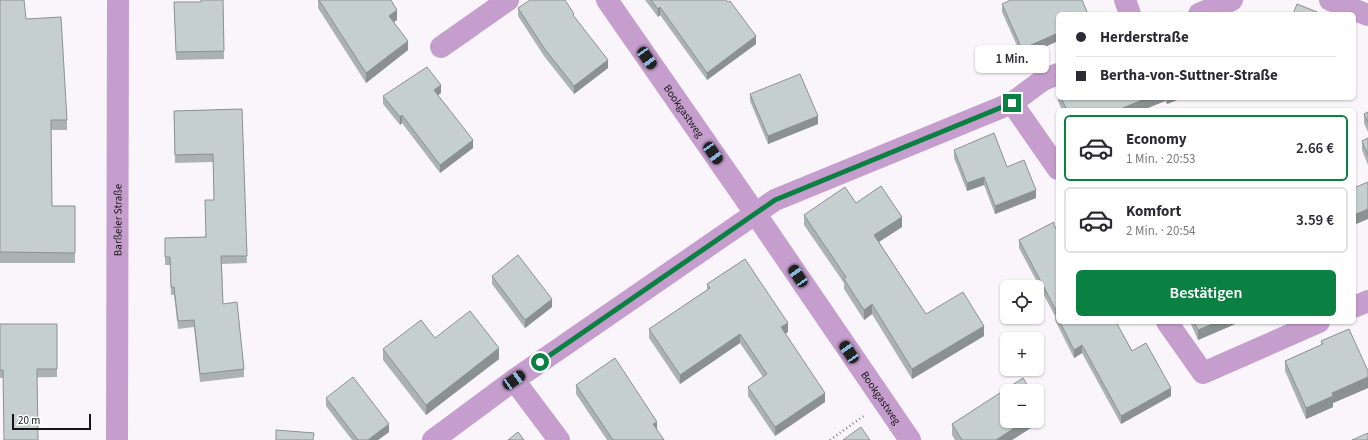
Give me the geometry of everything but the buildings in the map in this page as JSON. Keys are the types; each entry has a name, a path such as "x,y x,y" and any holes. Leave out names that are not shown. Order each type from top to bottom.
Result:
{"street":[{"name":"Barßeler Straße","path":"117,440 118,0"},
{"path":"441,47 508,0"},
{"name":"Bookgastweg","path":"607,0 910,440"},
{"path":"1124,0 1129,12"},
{"path":"1204,12 1232,0"},
{"path":"1330,0 1368,15"},
{"path":"433,440 514,380 775,200 1012,103 1043,80 1056,75"},
{"path":"1012,103 1056,166"},
{"path":"1356,306 1368,301"},
{"path":"1168,324 1203,373 1314,324"},
{"path":"514,380 559,440"}],"path":[{"path":"830,440 883,402"}],"route":[{"path":"540,362 775,200 1012,103"}]}
